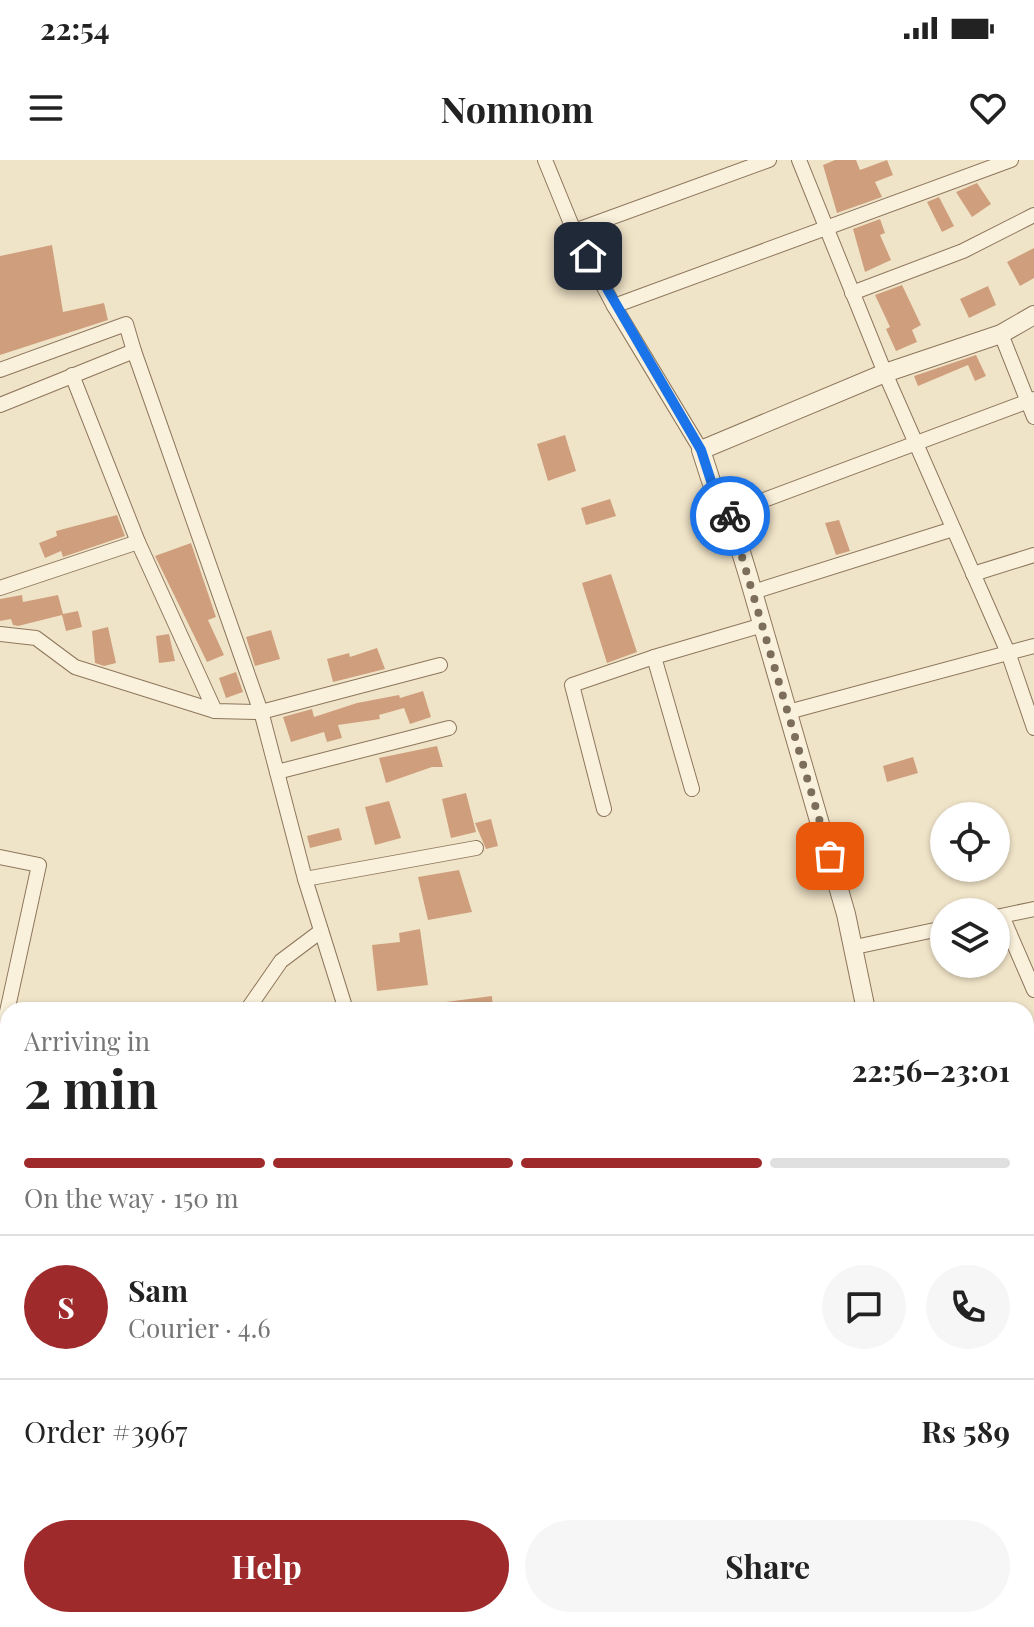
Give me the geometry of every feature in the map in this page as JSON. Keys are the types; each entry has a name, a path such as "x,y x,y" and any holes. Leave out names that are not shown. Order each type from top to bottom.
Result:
{"street":[{"path":"545,160 574,231 614,306 701,450 711,481 729,513 855,947 865,1002"},
{"path":"574,231 769,160"},
{"path":"799,160 885,373 1009,655 1034,728"},
{"path":"614,306 1011,160"},
{"path":"852,293 963,251 1034,215"},
{"path":"701,450 885,373 1001,334 1034,315"},
{"path":"0,370 126,324 261,712 305,879 343,1002"},
{"path":"1001,334 1031,400 1034,417"},
{"path":"0,405 134,351"},
{"path":"72,375 138,542 215,711"},
{"path":"729,513 1031,400"},
{"path":"753,592 953,529"},
{"path":"0,588 138,542"},
{"path":"973,574 1034,555"},
{"path":"604,809 572,685 763,625"},
{"path":"0,634 36,638 75,667 215,711 261,712 440,665"},
{"path":"788,712 1034,646"},
{"path":"654,657 692,789"},
{"path":"277,772 449,728"},
{"path":"305,879 476,848"},
{"path":"0,857 39,865 9,1002"},
{"path":"1010,914 1034,909"},
{"path":"253,1002 281,961 321,931"},
{"path":"855,947 930,931"},
{"path":"1010,940 1034,990"}],"building":[{"path":"835,160 856,160 860,170 887,160 893,175 875,182 882,197 837,213 823,165"},
{"path":"977,183 991,204 972,217 956,192"},
{"path":"939,197 954,226 942,232 927,202"},
{"path":"880,219 885,233 880,235 891,260 865,272 853,229"},
{"path":"52,245 63,312 104,303 108,320 0,355 0,256"},
{"path":"1034,248 1034,278 1020,286 1007,262"},
{"path":"902,285 921,325 912,330 917,342 896,351 886,329 890,327 875,295"},
{"path":"988,286 996,305 969,318 960,299"},
{"path":"976,355 986,376 975,381 968,365 918,386 914,376"},
{"path":"565,435 576,471 548,481 537,444"},
{"path":"610,499 616,516 586,525 581,508"},
{"path":"117,515 125,536 63,557 61,551 45,558 39,543 57,536 56,531"},
{"path":"839,520 850,551 836,555 825,523"},
{"path":"191,543 216,617 208,620 224,655 207,662 155,556"},
{"path":"611,574 637,652 607,663 582,583"},
{"path":"22,595 23,602 58,595 63,614 78,611 82,627 66,631 62,615 18,626 13,625 11,619 0,621 0,599"},
{"path":"108,627 116,663 104,666 95,663 92,631"},
{"path":"271,630 280,659 255,666 246,637"},
{"path":"169,634 175,661 159,663 156,636"},
{"path":"377,648 385,669 333,682 327,659 349,653 350,657"},
{"path":"236,672 243,692 226,698 219,678"},
{"path":"423,691 431,717 410,724 404,708 379,715 380,719 338,725 342,738 327,742 324,732 291,742 283,717 312,709 314,717 357,703 399,695 400,698"},
{"path":"437,746 443,767 432,767 386,783 379,758"},
{"path":"913,757 918,773 887,782 883,766"},
{"path":"466,793 476,832 451,838 442,799"},
{"path":"389,801 401,838 375,845 365,807"},
{"path":"491,819 498,846 486,849 475,823"},
{"path":"339,828 342,840 310,848 307,836"},
{"path":"459,870 472,912 428,920 418,877"},
{"path":"420,929 428,985 377,991 372,945 400,942 399,933"},
{"path":"492,996 492,1002 446,1002"}],"way so far":[{"path":"730,516 830,856"}],"route":[{"path":"588,256 614,306 701,450 711,481 730,516"}]}
